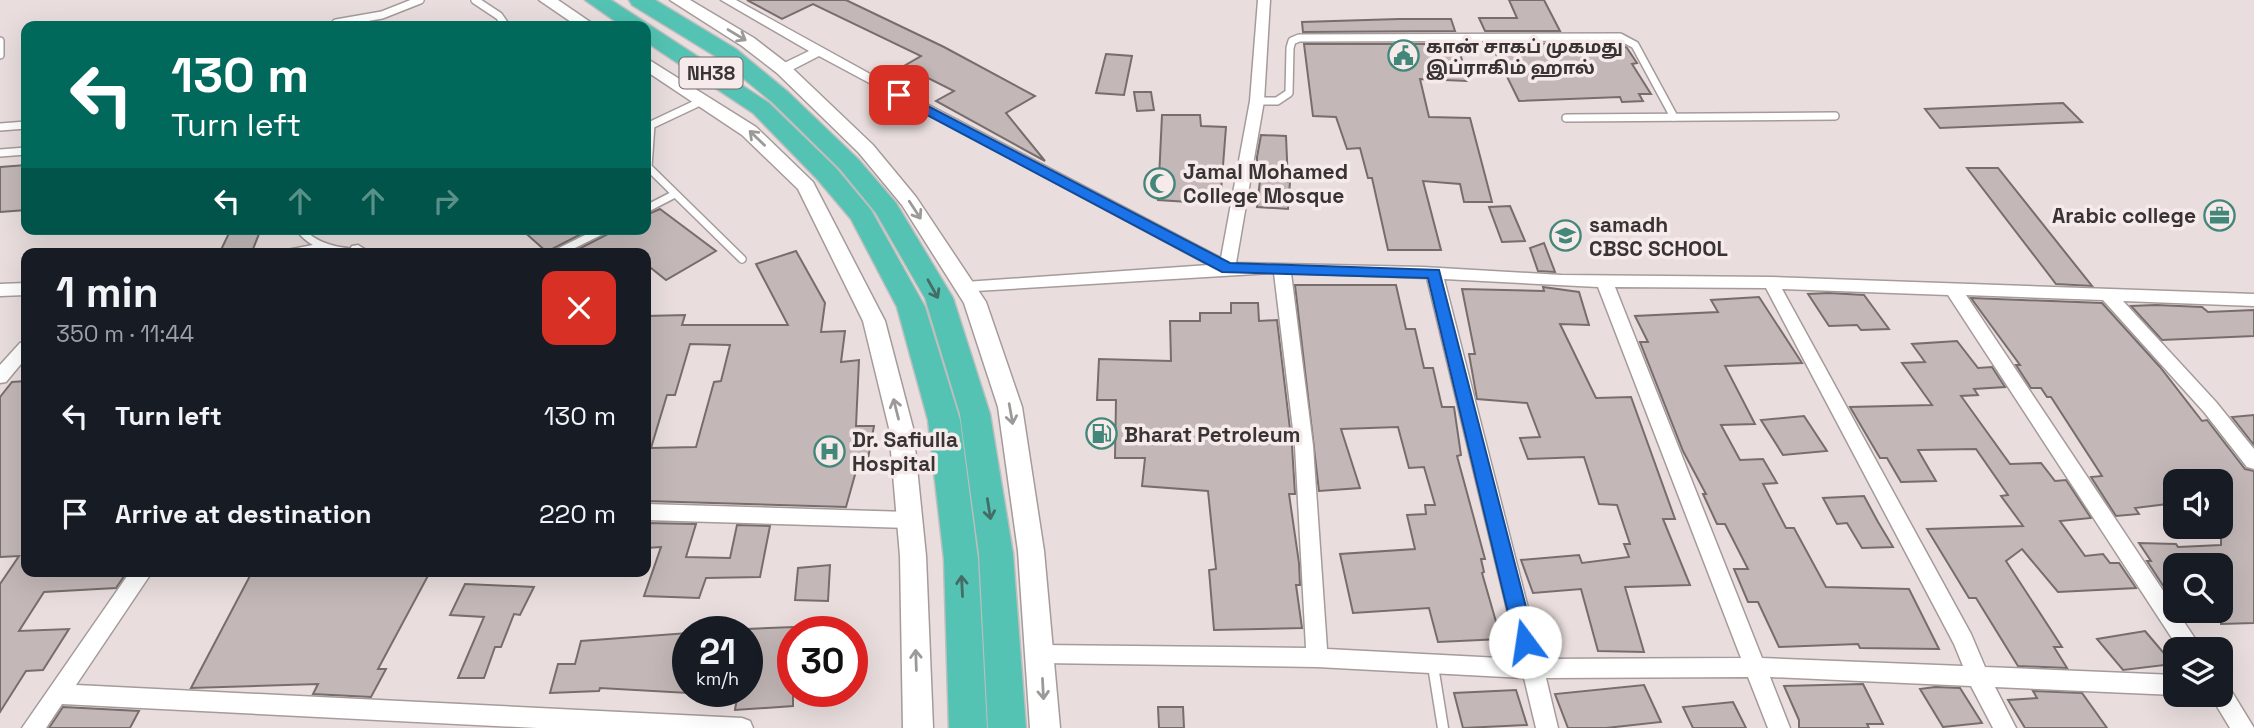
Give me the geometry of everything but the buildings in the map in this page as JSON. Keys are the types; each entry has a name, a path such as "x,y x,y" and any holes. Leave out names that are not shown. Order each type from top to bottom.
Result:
{"highway":[{"path":"596,0 629,21"},
{"name":"NH38","path":"640,0 728,54 780,97 874,212 939,298 975,414 996,554 1007,728"},
{"name":"NH38","path":"651,35 761,108 839,170"},
{"name":"NH38","path":"874,212 911,307 944,420 961,559 968,728"}],"street":[{"path":"547,0 580,21"},
{"path":"678,0 748,42 783,69 839,170 901,428 913,556 918,728"},
{"path":"727,0 1227,268"},
{"path":"1227,268 1256,101 1264,0"},
{"path":"783,69 819,51"},
{"path":"651,66 749,131 909,201 975,302 1010,407 1031,551 1045,728"},
{"path":"965,288 1227,268 1282,268 1604,281 1771,283 2254,300"},
{"path":"1282,268 1304,446 1317,658"},
{"path":"1434,273 1547,728"},
{"path":"1604,281 1779,728"},
{"path":"1771,283 1963,641 2004,728"},
{"path":"0,290 21,289"},
{"path":"1953,289 2183,637"},
{"path":"2108,295 2210,407 2254,462"},
{"path":"0,377 21,353"},
{"path":"651,512 908,520"},
{"path":"33,728 139,577"},
{"path":"1041,654 1317,658 1531,669 1756,667 2163,685"},
{"path":"58,694 434,720 742,728"},
{"path":"2229,707 2243,728"}],"lane":[{"path":"348,21 382,15 420,0"},
{"path":"475,0 502,21"},
{"path":"1256,101 1277,101 1289,93 1290,48 1292,41 1299,38 1620,37 1635,45 1674,117"},
{"path":"0,41 0,55"},
{"path":"651,124 705,100"},
{"path":"1566,118 1835,116"},
{"path":"0,127 21,125"},
{"path":"0,153 21,151"},
{"path":"651,170 742,259"},
{"path":"651,206 675,194"},
{"path":"304,235 307,241 329,248"},
{"path":"567,248 593,235"},
{"path":"317,248 322,247"},
{"path":"1433,666 1443,728"}],"place":[{"name":"கான் சாகப் முகமது இப்ராகிம் ஹால்","path":"1403,56"},
{"name":"Jamal Mohamed College Mosque","path":"1160,183"},
{"name":"Arabic college","path":"2219,215"},
{"name":"samadh CBSC SCHOOL","path":"1566,236"},
{"name":"Bharat Petroleum","path":"1101,434"},
{"name":"Dr. Safiulla Hospital","path":"829,451"}],"route":[{"path":"899,95 1227,268 1434,273 1525,642"}]}
